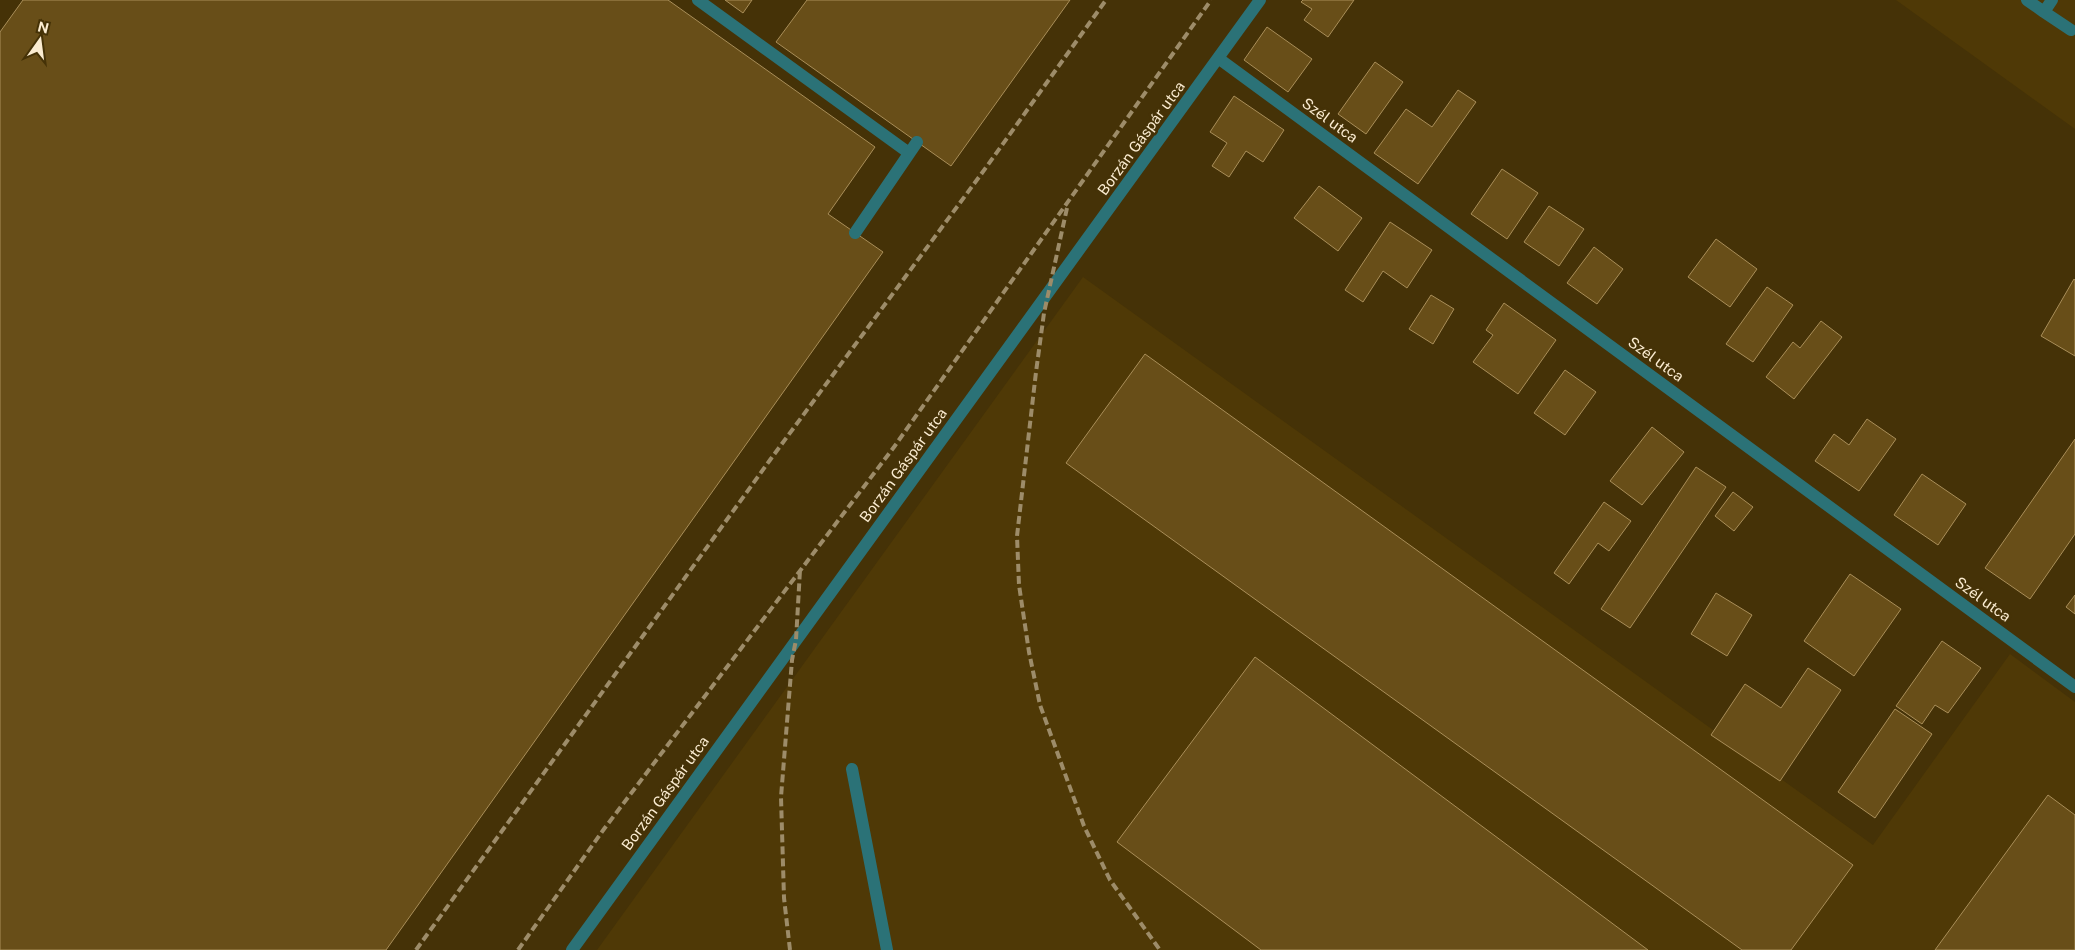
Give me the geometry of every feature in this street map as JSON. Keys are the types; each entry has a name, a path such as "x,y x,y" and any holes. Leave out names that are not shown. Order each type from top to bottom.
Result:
{"street":[{"path":"698,0 909,153"},
{"name":"Borzán Gáspár utca","path":"572,950 1260,0"},
{"path":"2027,0 2074,29"},
{"path":"2044,12 2052,0"},
{"name":"Szél utca","path":"1218,58 2075,687"},
{"path":"854,233 917,142"},
{"path":"852,769 887,950"}],"shaded area":[{"path":"1896,0 2075,0 2075,129"},
{"path":"1083,277 1873,845 2010,654 2075,702 2075,950 597,950"}],"building":[{"path":"23,0 668,0 875,147 828,214 883,252 386,950 0,950 0,32"},
{"path":"725,0 752,0 743,13"},
{"path":"807,0 1070,0 951,166 776,42"},
{"path":"1303,0 1354,0 1328,37 1304,20 1312,9 1301,2"},
{"path":"1267,27 1312,59 1288,92 1244,60"},
{"path":"1375,62 1403,82 1366,134 1338,114"},
{"path":"1458,90 1476,102 1418,184 1374,153 1406,109 1432,127"},
{"path":"1234,96 1284,130 1263,162 1246,151 1229,177 1212,166 1227,143 1210,132"},
{"path":"1502,169 1538,193 1507,239 1471,214"},
{"path":"1319,186 1362,218 1338,251 1294,218"},
{"path":"1549,206 1584,229 1559,266 1524,242"},
{"path":"1390,222 1432,250 1407,288 1383,271 1363,302 1345,290"},
{"path":"1716,239 1757,269 1730,307 1688,277"},
{"path":"1594,247 1623,269 1597,304 1567,283"},
{"path":"2075,280 2075,356 2041,336"},
{"path":"1767,287 1793,305 1753,362 1726,344"},
{"path":"1431,295 1454,309 1433,344 1409,329"},
{"path":"1504,303 1556,340 1518,394 1473,362 1493,335 1486,330"},
{"path":"1821,321 1842,337 1794,399 1766,377 1793,342 1800,348"},
{"path":"1145,354 1853,865 1791,950 1742,950 1066,463"},
{"path":"1565,370 1596,392 1565,435 1534,413"},
{"path":"1867,419 1896,439 1859,491 1815,461 1834,434 1849,445"},
{"path":"1652,427 1684,452 1642,505 1610,481"},
{"path":"2075,439 2075,534 2030,599 1985,568"},
{"path":"1696,467 1726,487 1630,628 1601,609"},
{"path":"1922,474 1966,504 1938,545 1894,515"},
{"path":"1733,492 1753,507 1734,531 1715,516"},
{"path":"1604,502 1631,521 1609,551 1598,543 1569,584 1554,573"},
{"path":"1850,574 1901,609 1854,676 1804,641"},
{"path":"1716,593 1752,615 1727,656 1691,634"},
{"path":"2075,595 2075,614 2066,607"},
{"path":"1942,641 1981,668 1948,713 1935,705 1922,724 1896,706"},
{"path":"1255,657 1648,950 1261,950 1117,842"},
{"path":"1808,668 1841,690 1780,781 1711,735 1745,684 1781,708"},
{"path":"1895,709 1932,734 1875,818 1838,792"},
{"path":"2048,795 2075,815 2075,950 1935,950"}],"railway":[{"path":"416,950 770,460 982,173 1106,0"},
{"path":"518,950 604,829 894,447 1211,0"},
{"path":"1067,208 1044,313 1036,372 1017,536 1019,585 1029,652 1040,705 1084,826 1110,880 1160,950"},
{"path":"790,950 784,898 781,797 792,660 796,640 800,570"}]}
